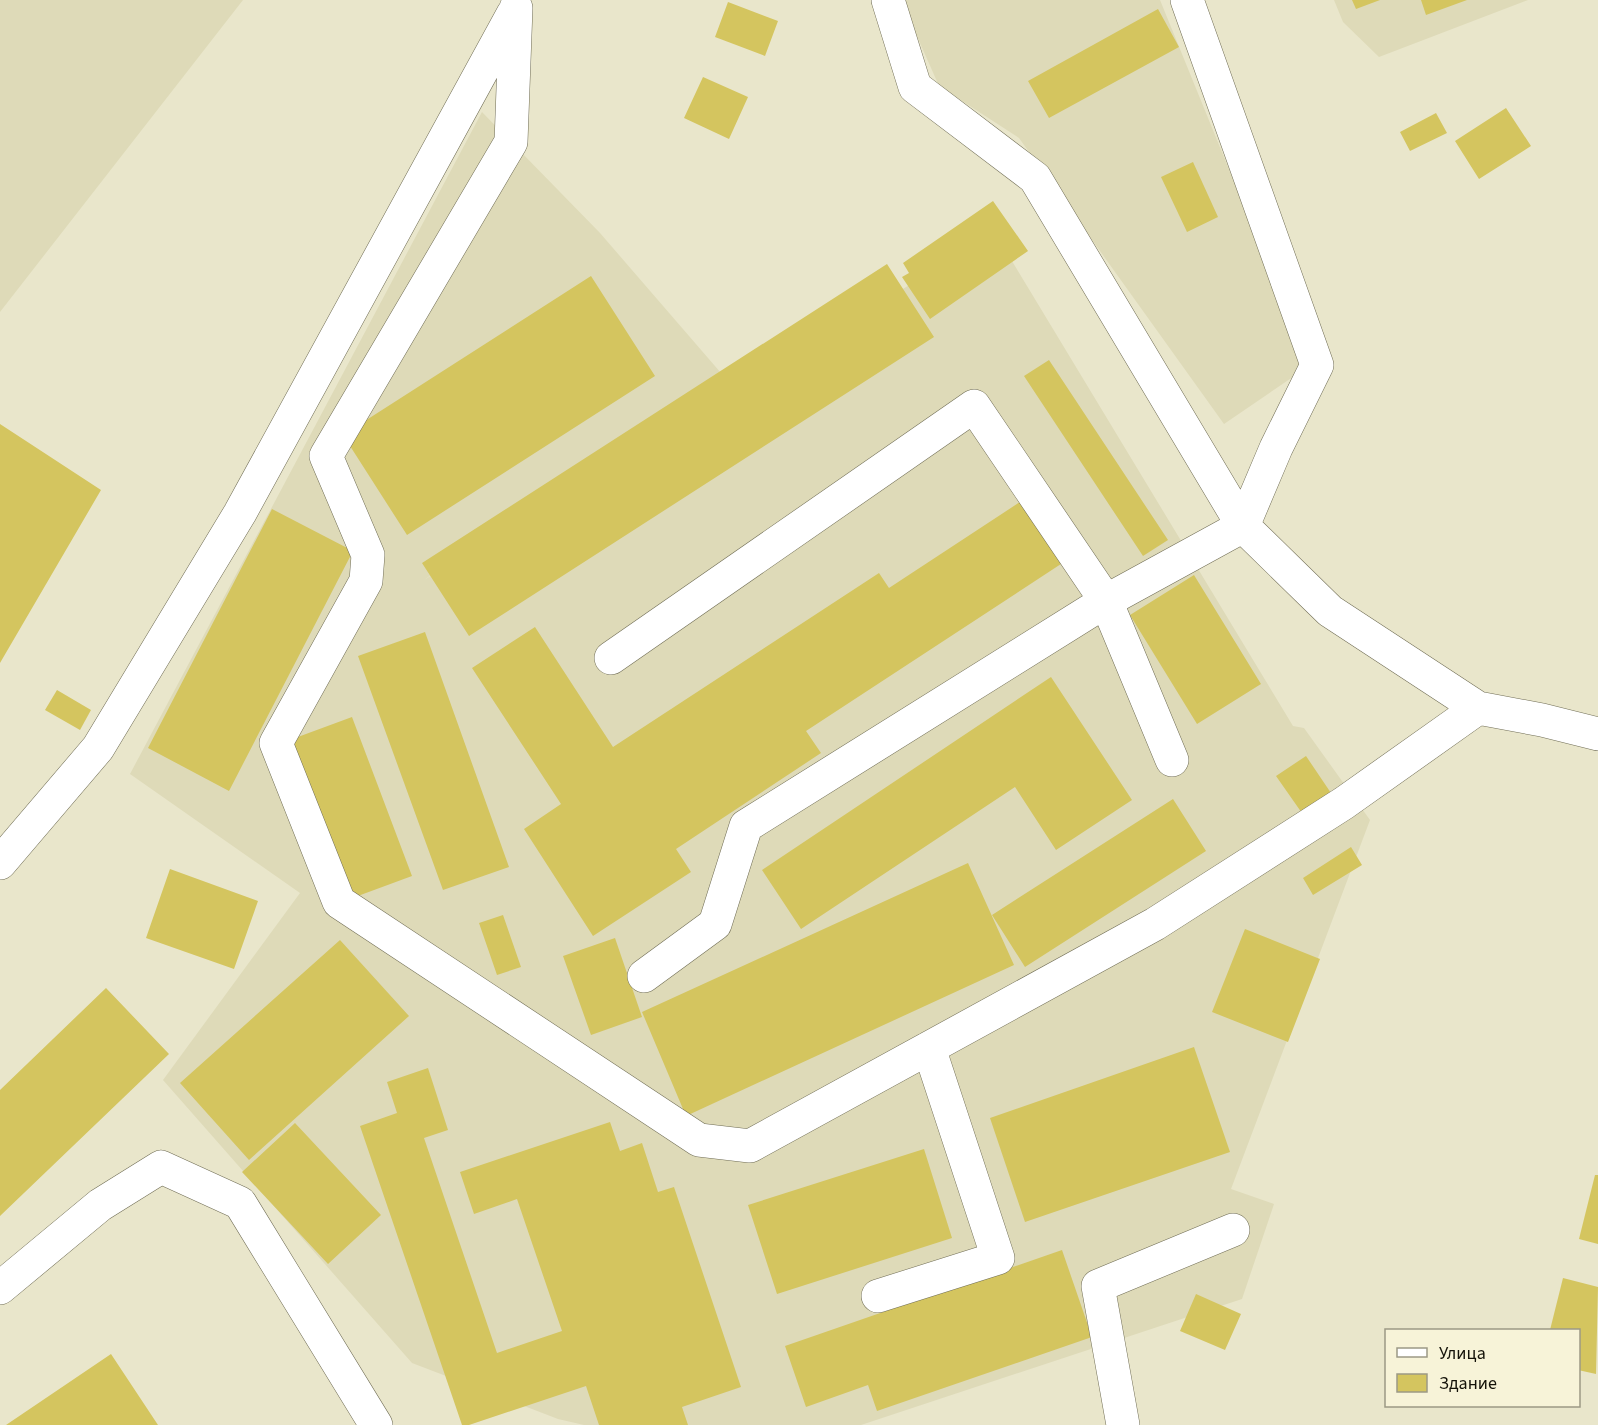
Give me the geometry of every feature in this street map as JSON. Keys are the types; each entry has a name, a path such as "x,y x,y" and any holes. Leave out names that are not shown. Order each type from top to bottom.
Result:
{"street":[{"path":"888,0 915,87 1035,178 1243,526 1330,611 1478,708 1542,720 1598,735"},
{"path":"644,976 716,924 746,826 1106,601 1243,526 1276,448 1317,365 1187,0"},
{"path":"518,4 512,142 326,456 368,555 366,581 276,743 339,902 699,1140 750,1146 1155,924 1344,803 1478,708"},
{"path":"0,863 98,748 240,513 518,4"},
{"path":"611,658 974,406 1106,601 1172,760"},
{"path":"878,1296 998,1258 929,1048"},
{"path":"0,1288 100,1205 161,1167 240,1203 375,1425"},
{"path":"1123,1425 1098,1287 1233,1230"}],"shaded area":[{"path":"0,0 243,0 0,312"},
{"path":"901,0 1160,0 1309,366 1224,424 1019,138 939,86"},
{"path":"1334,0 1528,0 1379,57 1343,22"},
{"path":"482,112 600,233 721,373 424,580 995,233 1293,726 1304,728 1370,820 1231,1189 1274,1204 1242,1299 861,1425 584,1425 558,1419 412,1363 163,1080 300,893 130,774"}],"building":[{"path":"1352,0 1380,0 1356,9"},
{"path":"1421,0 1467,0 1426,15"},
{"path":"728,2 778,21 765,56 715,37"},
{"path":"1158,9 1179,47 1049,118 1028,81"},
{"path":"703,77 748,97 729,139 684,118"},
{"path":"1506,108 1531,146 1479,179 1455,141"},
{"path":"1436,113 1447,133 1410,151 1400,132"},
{"path":"1193,162 1218,217 1187,232 1161,177"},
{"path":"993,201 1028,251 930,319 902,277 909,273 903,263"},
{"path":"887,264 934,337 469,636 422,563"},
{"path":"591,276 655,376 407,535 343,435"},
{"path":"1049,360 1168,540 1143,556 1024,376"},
{"path":"0,424 101,490 0,663"},
{"path":"1023,500 1064,562 806,731 821,753 676,849 691,872 593,936 524,829 561,804 472,668 535,627 613,747 879,573 889,588"},
{"path":"272,509 353,551 229,791 148,748"},
{"path":"1194,575 1261,684 1197,724 1130,615"},
{"path":"425,632 509,867 443,890 358,656"},
{"path":"1051,677 1132,800 1056,850 1015,787 801,929 762,870"},
{"path":"57,690 91,710 80,730 45,710"},
{"path":"352,717 412,876 347,900 287,741"},
{"path":"1306,756 1333,796 1304,816 1276,776"},
{"path":"1173,799 1206,851 1025,967 992,915"},
{"path":"1351,847 1362,865 1313,895 1303,878"},
{"path":"968,863 1014,965 686,1116 642,1012"},
{"path":"170,869 258,901 234,969 146,938"},
{"path":"503,915 521,967 497,975 479,923"},
{"path":"1245,929 1320,959 1288,1042 1212,1012"},
{"path":"615,938 642,1017 591,1035 563,956"},
{"path":"340,940 409,1016 249,1160 180,1083"},
{"path":"106,988 169,1054 0,1216 0,1090"},
{"path":"1194,1047 1230,1152 1025,1222 990,1118"},
{"path":"428,1068 448,1130 424,1138 497,1353 562,1331 517,1199 474,1214 460,1172 610,1122 620,1151 642,1143 658,1192 674,1187 741,1387 682,1407 688,1425 599,1425 586,1386 469,1425 462,1425 360,1126 397,1113 387,1082"},
{"path":"295,1123 381,1215 328,1264 242,1172"},
{"path":"924,1149 952,1238 777,1294 748,1205"},
{"path":"1595,1175 1598,1175 1598,1244 1579,1239"},
{"path":"1062,1250 1092,1337 877,1411 868,1385 806,1407 785,1346"},
{"path":"1563,1278 1598,1287 1596,1374 1580,1370 1580,1329 1550,1329"},
{"path":"1196,1294 1241,1314 1225,1350 1180,1331"},
{"path":"111,1354 158,1425 6,1425"}]}
